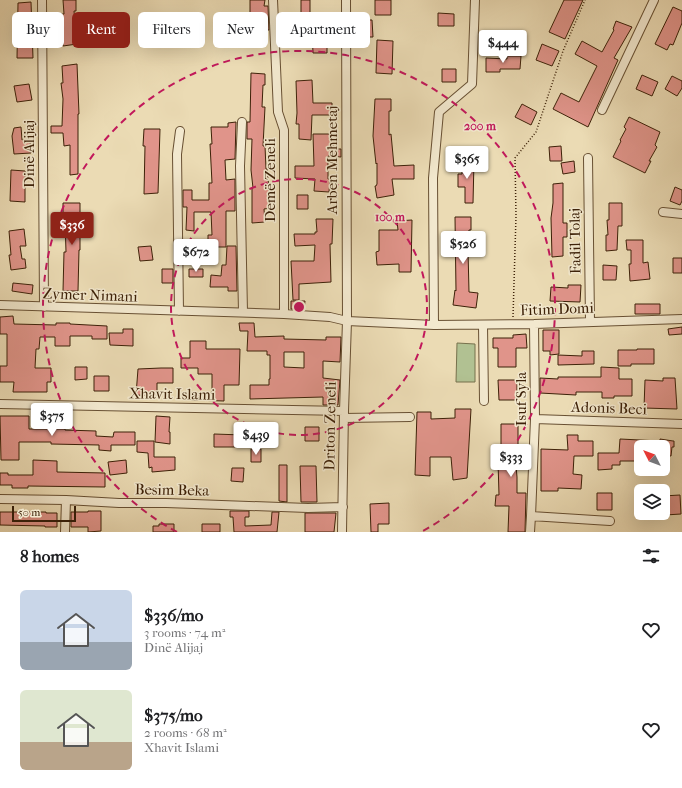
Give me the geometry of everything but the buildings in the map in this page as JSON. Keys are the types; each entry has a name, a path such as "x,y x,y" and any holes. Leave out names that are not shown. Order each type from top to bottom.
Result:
{"street":[{"name":"Dinë Alijaj","path":"42,0 44,307"},
{"name":"Demë Zeneli","path":"273,0 278,112 284,130 284,314"},
{"name":"Arben Mehmetaj","path":"346,0 347,321"},
{"path":"434,325 433,178 439,112 472,84 475,0"},
{"path":"602,110 654,0"},
{"path":"242,122 240,166 243,312"},
{"path":"179,311 177,154 180,130"},
{"name":"Fadil Tolaj","path":"588,158 590,322"},
{"path":"662,212 682,214"},
{"name":"Zymer Nimani","path":"0,305 243,312 330,317 347,321"},
{"name":"Fitim Domi","path":"347,321 434,325 483,325 682,319"},
{"name":"Driton Zeneli","path":"342,532 347,321"},
{"name":"Isuf Syla","path":"530,532 535,419 534,324"},
{"path":"483,325 484,401"},
{"name":"Xhavit Islami","path":"0,404 410,417"},
{"name":"Adonis Beci","path":"535,419 682,424"},
{"name":"Besim Beka","path":"0,500 66,500 308,508 343,507"},
{"path":"65,532 66,500"},
{"path":"531,516 610,521"}],"path":[{"path":"512,324 516,216 514,158 536,132 563,51 585,0"}],"green space":[{"path":"457,343 475,344 475,382 456,382"}]}
